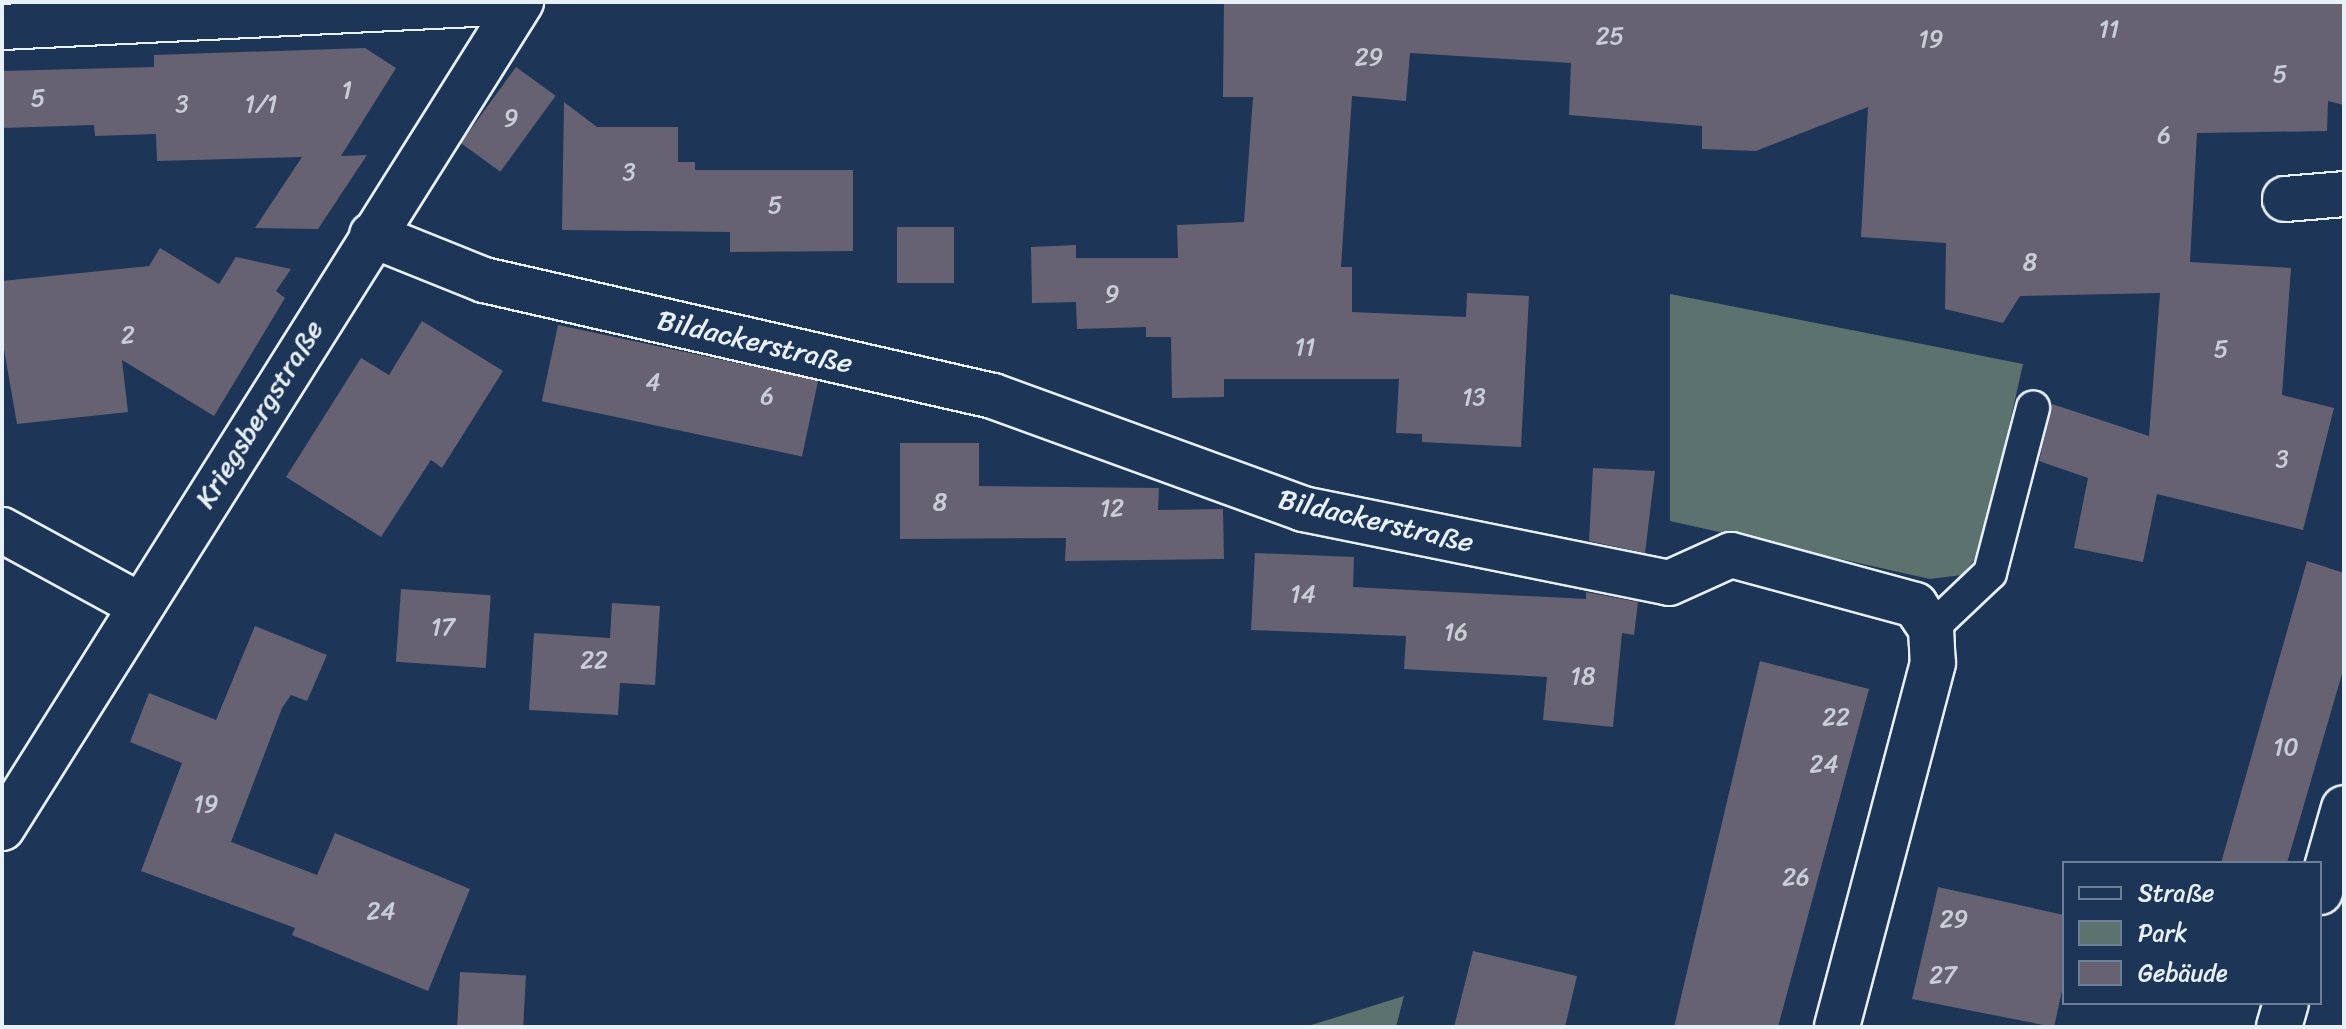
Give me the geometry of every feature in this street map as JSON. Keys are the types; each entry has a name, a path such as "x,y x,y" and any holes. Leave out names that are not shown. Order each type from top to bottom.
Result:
{"street":[{"path":"2,27 518,2"},
{"name":"Kriegsbergstraße","path":"2,828 138,604 518,2"},
{"path":"2285,199 2344,194"},
{"name":"Bildackerstraße","path":"372,235 484,280 993,396 1303,509 1669,583 1731,555 1915,605 1931,629"},
{"path":"2,530 138,604"},
{"path":"1837,1027 1933,663 1931,629"},
{"path":"2322,885 2344,808"},
{"path":"2279,1027 2285,1005"}],"lane":[{"path":"1931,629 1990,573 2033,408"}],"green space":[{"path":"1670,294 2023,364 1981,552 1962,575 1930,579 1670,521"},
{"path":"1404,996 1396,1027 1305,1027"}],"building":[{"path":"1224,2 2344,2 2344,105 2328,101 2327,131 2197,133 2190,262 2291,268 2282,395 2334,408 2303,530 2157,494 2143,562 2074,548 2088,478 2039,461 2052,404 2149,436 2160,293 2020,296 2003,323 1945,309 1946,243 1861,237 1868,107 1756,151 1702,149 1702,126 1569,115 1571,63 1410,53 1406,101 1352,96 1341,267 1352,267 1352,312 1466,317 1467,293 1529,296 1521,447 1422,442 1422,434 1396,433 1399,379 1224,379 1224,397 1172,398 1171,337 1146,337 1146,327 1077,329 1076,302 1032,303 1031,247 1076,245 1076,258 1178,258 1177,225 1244,222 1253,97 1223,97"},
{"path":"365,48 396,68 341,156 367,155 318,229 255,228 302,157 157,161 156,134 95,136 94,125 2,128 2,71 154,67 154,55"},
{"path":"516,67 556,96 500,172 461,143"},
{"path":"564,102 597,127 678,127 678,162 695,162 695,170 853,170 853,251 730,252 730,232 562,230"},
{"path":"897,227 954,227 954,283 897,283"},
{"path":"160,248 219,284 236,257 291,269 276,291 285,298 214,416 122,360 128,412 17,424 2,338 2,281 149,266"},
{"path":"422,321 503,371 442,468 431,460 381,537 286,477 361,358 389,375"},
{"path":"558,325 818,380 802,457 542,401"},
{"path":"900,443 979,443 979,486 1159,488 1158,510 1223,509 1224,559 1065,561 1066,538 900,539"},
{"path":"1593,468 1655,471 1645,553 1589,541"},
{"path":"1255,553 1354,557 1353,587 1586,599 1586,592 1638,602 1634,635 1622,633 1613,727 1543,720 1547,677 1404,669 1406,636 1251,630"},
{"path":"2307,561 2344,573 2344,667 2288,861 2222,861"},
{"path":"401,589 491,595 486,668 396,662"},
{"path":"612,603 660,606 655,685 620,683 618,715 529,710 534,633 610,638"},
{"path":"255,626 327,655 307,701 291,695 282,708 231,842 317,875 335,833 470,889 428,991 292,935 295,928 141,871 182,763 130,742 149,693 216,720"},
{"path":"1760,661 1869,689 1778,1027 1674,1027"},
{"path":"1938,887 2062,915 2062,991 2054,1027 1912,999"},
{"path":"1473,951 1577,976 1565,1027 1454,1027"},
{"path":"460,972 526,975 523,1027 457,1027"}]}
